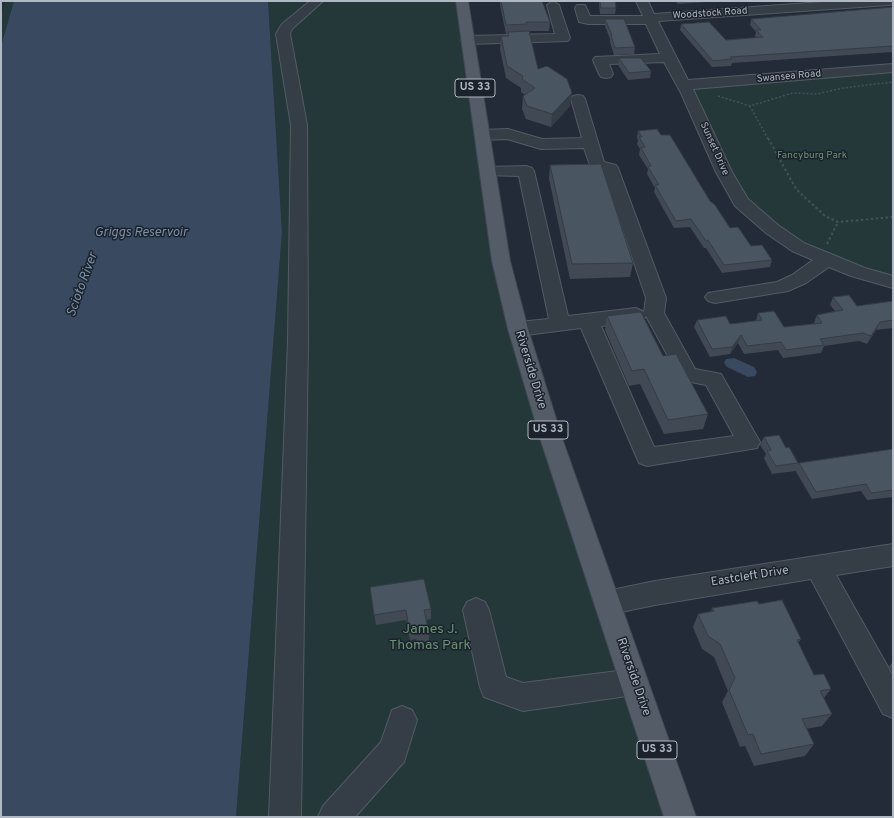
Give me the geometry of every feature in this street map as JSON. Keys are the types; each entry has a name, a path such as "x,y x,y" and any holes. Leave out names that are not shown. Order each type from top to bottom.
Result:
{"main road":[{"name":"Riverside Drive","path":"462,1 501,261 518,329 552,441 680,817"}],"street":[{"path":"285,817 298,341 299,125 283,34 287,26 317,1"},
{"path":"462,1 468,1"},
{"name":"Sunset Drive","path":"642,1 669,58 684,85 724,172 741,202 787,240 826,253 893,282"},
{"name":"Woodstock Road","path":"581,8 584,19 588,20 651,19 889,1"},
{"path":"553,4 563,38 569,52"},
{"path":"468,40 563,38"},
{"path":"606,74 598,55 669,58"},
{"name":"Swansea Road","path":"684,85 893,68"},
{"path":"578,99 597,165 610,168 656,298 658,312 688,375 713,379 749,442 647,457 588,320"},
{"path":"483,135 508,134 541,144 591,143"},
{"path":"488,172 526,172 560,324"},
{"path":"715,297 781,287 799,279 826,253"},
{"path":"518,329 658,312"},
{"name":"Eastcleft Drive","path":"607,603 654,593 893,555"},
{"path":"817,566 893,704"},
{"path":"476,610 494,688 523,697 634,682"},
{"path":"334,817 393,751 402,720"}],"path":[{"path":"715,95 750,106 769,99 793,93 816,94 843,88 893,82"},
{"path":"750,106 796,189 825,216 838,222 893,217"},
{"path":"826,253 838,222"}],"green space":[{"path":"5,1 14,1 1,46 1,15"},
{"name":"James J. Thomas Park","path":"268,1 462,1 501,261 680,817 236,817 282,232"},
{"name":"Fancyburg Park","path":"893,68 893,282 826,260 755,215 684,85"}],"water":[{"name":"Griggs Reservoir","path":"14,1 268,1 282,232 236,817 1,817 1,46"},
{"path":"734,358 754,367 757,372 755,376 748,377 727,367 724,363 726,359"}],"building":[{"path":"501,1 542,1 550,22 526,22 527,24 506,25"},
{"path":"600,1 615,1 616,8 601,8"},
{"path":"893,7 893,46 730,57 732,59 713,61 681,24 709,22 726,40 763,37 756,30 761,30 751,19"},
{"path":"605,19 624,19 635,47 615,48 612,35"},
{"path":"529,31 538,69 547,66 567,79 572,93 552,114 527,106 523,96 535,88 522,79 523,76 507,66 501,36 509,36 508,32"},
{"path":"619,58 641,58 651,71 629,73"},
{"path":"657,129 661,135 670,135 710,201 715,205 730,228 738,227 751,246 762,245 772,260 724,265 708,240 706,241 691,219 676,221 655,185 659,185 648,167 651,166 641,148 645,147 639,137 642,137 638,131"},
{"path":"601,164 633,263 572,264 550,165"},
{"path":"849,295 857,306 893,301 893,320 880,322 871,336 863,333 820,339 824,345 786,350 781,342 747,346 741,335 732,347 712,349 697,320 726,316 730,324 762,320 758,313 774,311 784,327 822,323 817,315 843,310 833,297"},
{"path":"641,312 663,356 676,354 708,414 668,420 644,369 632,371 607,316"},
{"path":"779,435 786,448 789,447 798,463 776,466 767,451 771,450 764,437"},
{"path":"893,449 893,490 871,493 866,484 816,492 799,463"},
{"path":"424,579 431,609 424,610 429,632 416,634 415,629 409,630 406,610 374,615 370,587"},
{"path":"782,600 801,639 797,640 814,675 824,674 831,689 820,691 832,714 802,719 814,744 761,754 753,734 748,735 729,690 735,678 720,644 708,636 698,614 714,611 712,608 757,601 759,604"}],"water label":[{"name":"Scioto River","path":"83,285"}]}
